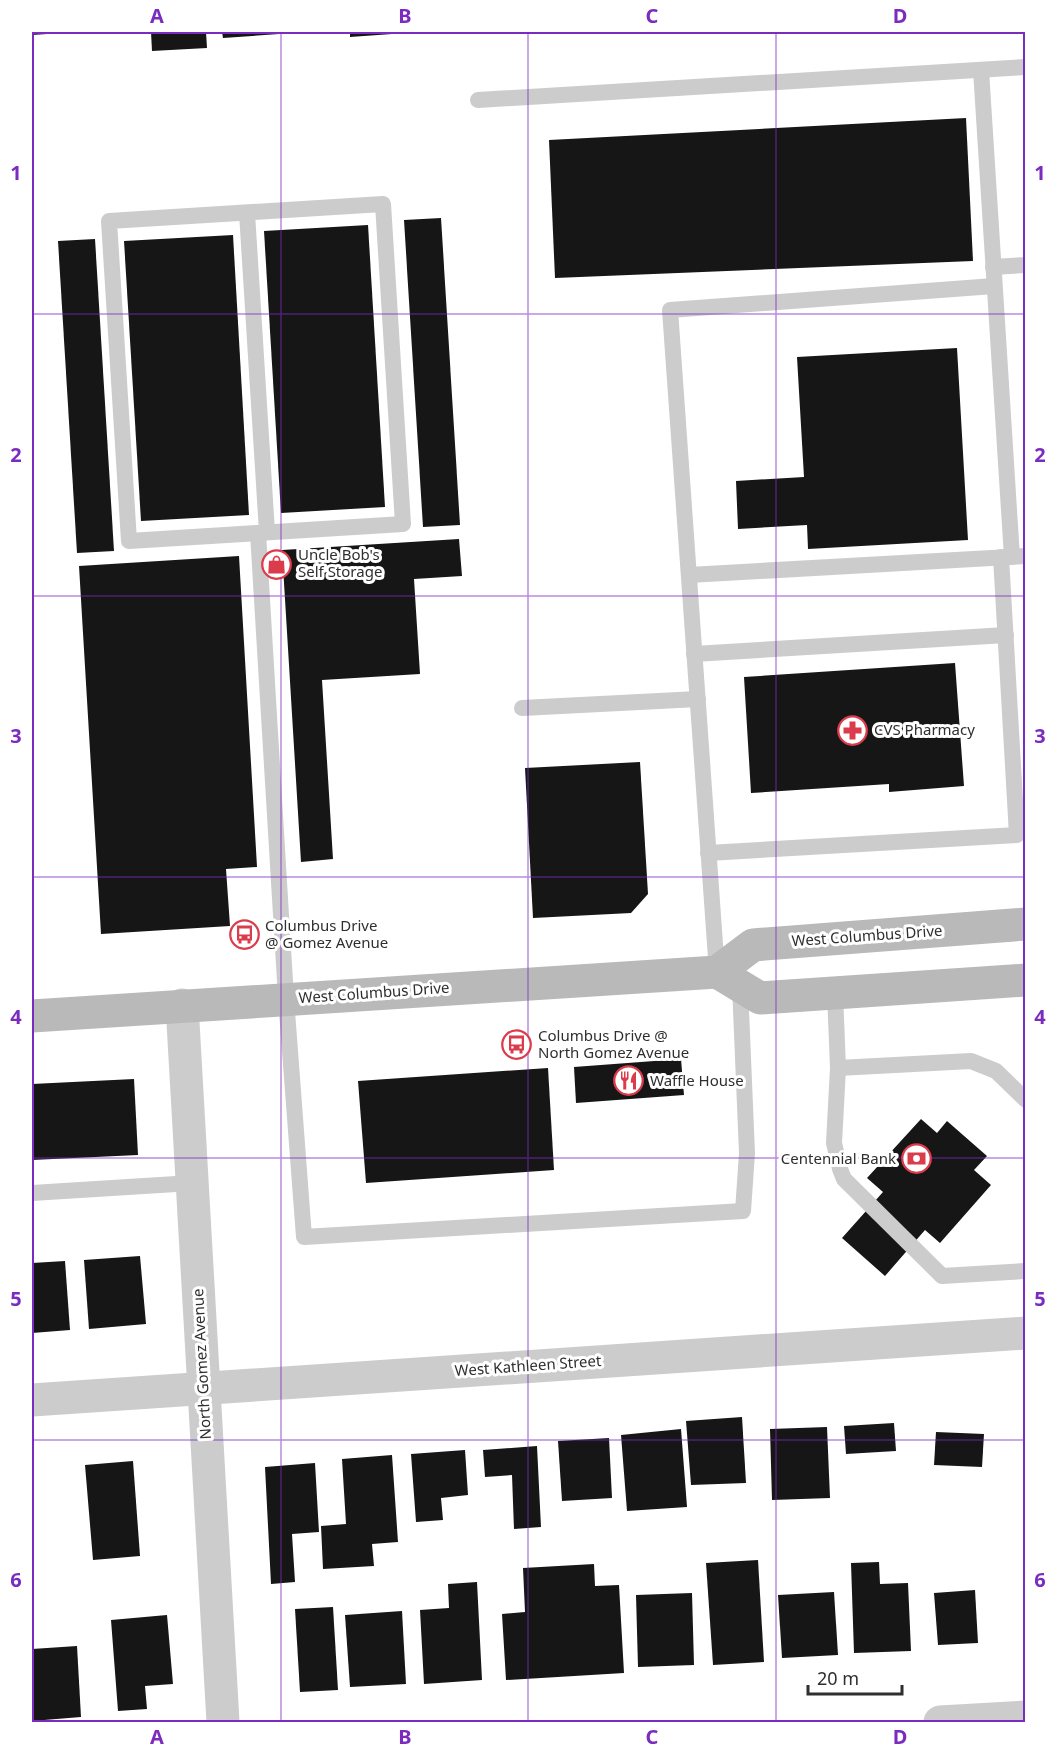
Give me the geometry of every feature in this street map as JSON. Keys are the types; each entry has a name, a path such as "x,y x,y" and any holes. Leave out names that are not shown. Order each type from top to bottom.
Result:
{"main road":[{"name":"West Columbus Drive","path":"728,979 753,945 1026,924"},
{"name":"West Columbus Drive","path":"32,1016 285,998 728,979 760,998 1026,980"}],"street":[{"name":"North Gomez Avenue","path":"182,1005 223,1722"},
{"name":"West Kathleen Street","path":"32,1400 1026,1333"},
{"path":"940,1722 1026,1717"}],"lane":[{"path":"478,100 1026,67"},
{"path":"708,853 1017,835 1006,635 1013,557 981,70"},
{"path":"383,204 403,524 129,541 109,221 247,213 383,204"},
{"path":"247,213 285,998 304,1237 743,1211 747,1153 728,979 708,853 670,310 994,286"},
{"path":"993,267 1026,265"},
{"path":"689,575 1013,557"},
{"path":"694,654 1006,635"},
{"path":"522,708 698,699"},
{"path":"835,993 838,1068 834,1143 844,1179 942,1276 1026,1271"},
{"path":"838,1068 971,1061 996,1071 1026,1100"},
{"path":"32,1193 192,1184"}],"building":[{"path":"32,32 62,32 62,33 32,35"},
{"path":"151,32 206,32 207,48 152,51"},
{"path":"222,32 293,32 293,33 223,38"},
{"path":"350,32 391,32 392,34 350,37"},
{"path":"966,118 973,261 555,278 549,140"},
{"path":"441,218 460,525 423,527 404,220"},
{"path":"368,225 385,507 281,513 264,231"},
{"path":"233,235 249,515 141,521 124,241"},
{"path":"95,239 114,551 77,553 58,241"},
{"path":"957,348 968,540 808,549 807,525 738,529 736,481 804,477 797,357"},
{"path":"459,539 462,576 414,579 420,674 322,680 333,859 301,862 282,550"},
{"path":"239,556 257,867 226,869 230,926 101,934 79,566"},
{"name":"CVS Pharmacy","path":"955,663 964,786 889,792 889,784 751,793 744,677"},
{"path":"640,762 648,894 631,913 533,918 525,768"},
{"name":"Waffle House","path":"681,1059 684,1095 576,1103 574,1067"},
{"path":"548,1068 554,1170 366,1183 358,1081"},
{"path":"134,1079 138,1155 32,1160 32,1084"},
{"path":"921,1119 937,1133 947,1121 987,1156 974,1170 991,1185 940,1243 925,1230 885,1276 842,1238 883,1192 867,1178"},
{"path":"140,1256 146,1324 89,1329 84,1260"},
{"path":"65,1261 70,1330 32,1333 32,1263"},
{"path":"742,1417 746,1483 691,1485 686,1421"},
{"path":"894,1423 896,1451 846,1454 844,1426"},
{"path":"827,1427 830,1498 772,1500 770,1429"},
{"path":"681,1429 687,1507 627,1511 621,1435"},
{"path":"936,1432 984,1434 982,1467 934,1465"},
{"path":"609,1438 612,1498 562,1501 558,1441"},
{"path":"537,1446 541,1527 514,1529 512,1475 485,1477 483,1450"},
{"path":"465,1450 468,1495 441,1498 443,1520 416,1522 411,1454"},
{"path":"392,1455 398,1542 372,1544 374,1566 323,1569 321,1526 346,1524 342,1459"},
{"path":"133,1461 140,1556 93,1560 85,1465"},
{"path":"315,1463 319,1532 292,1534 295,1582 271,1584 265,1467"},
{"path":"758,1560 764,1662 713,1665 706,1563"},
{"path":"879,1562 880,1584 908,1583 911,1651 854,1653 851,1563"},
{"path":"594,1564 595,1586 619,1585 624,1673 506,1680 502,1614 525,1612 523,1568"},
{"path":"477,1582 482,1680 424,1684 420,1610 449,1608 448,1584"},
{"path":"975,1590 978,1643 938,1645 934,1593"},
{"path":"834,1592 838,1655 782,1658 778,1595"},
{"path":"692,1593 694,1665 638,1667 636,1595"},
{"path":"333,1607 338,1690 300,1692 295,1609"},
{"path":"402,1611 406,1684 350,1687 345,1615"},
{"path":"167,1615 173,1684 145,1686 147,1709 118,1711 111,1620"},
{"path":"77,1646 81,1717 32,1721 32,1649"}],"place":[{"name":"Uncle Bob's Self Storage","path":"277,564"},
{"name":"CVS Pharmacy","path":"853,730"},
{"name":"Columbus Drive @ Gomez Avenue","path":"244,935"},
{"name":"Columbus Drive @ North Gomez Avenue","path":"517,1045"},
{"name":"Waffle House","path":"629,1081"},
{"name":"Centennial Bank","path":"917,1159"}]}
